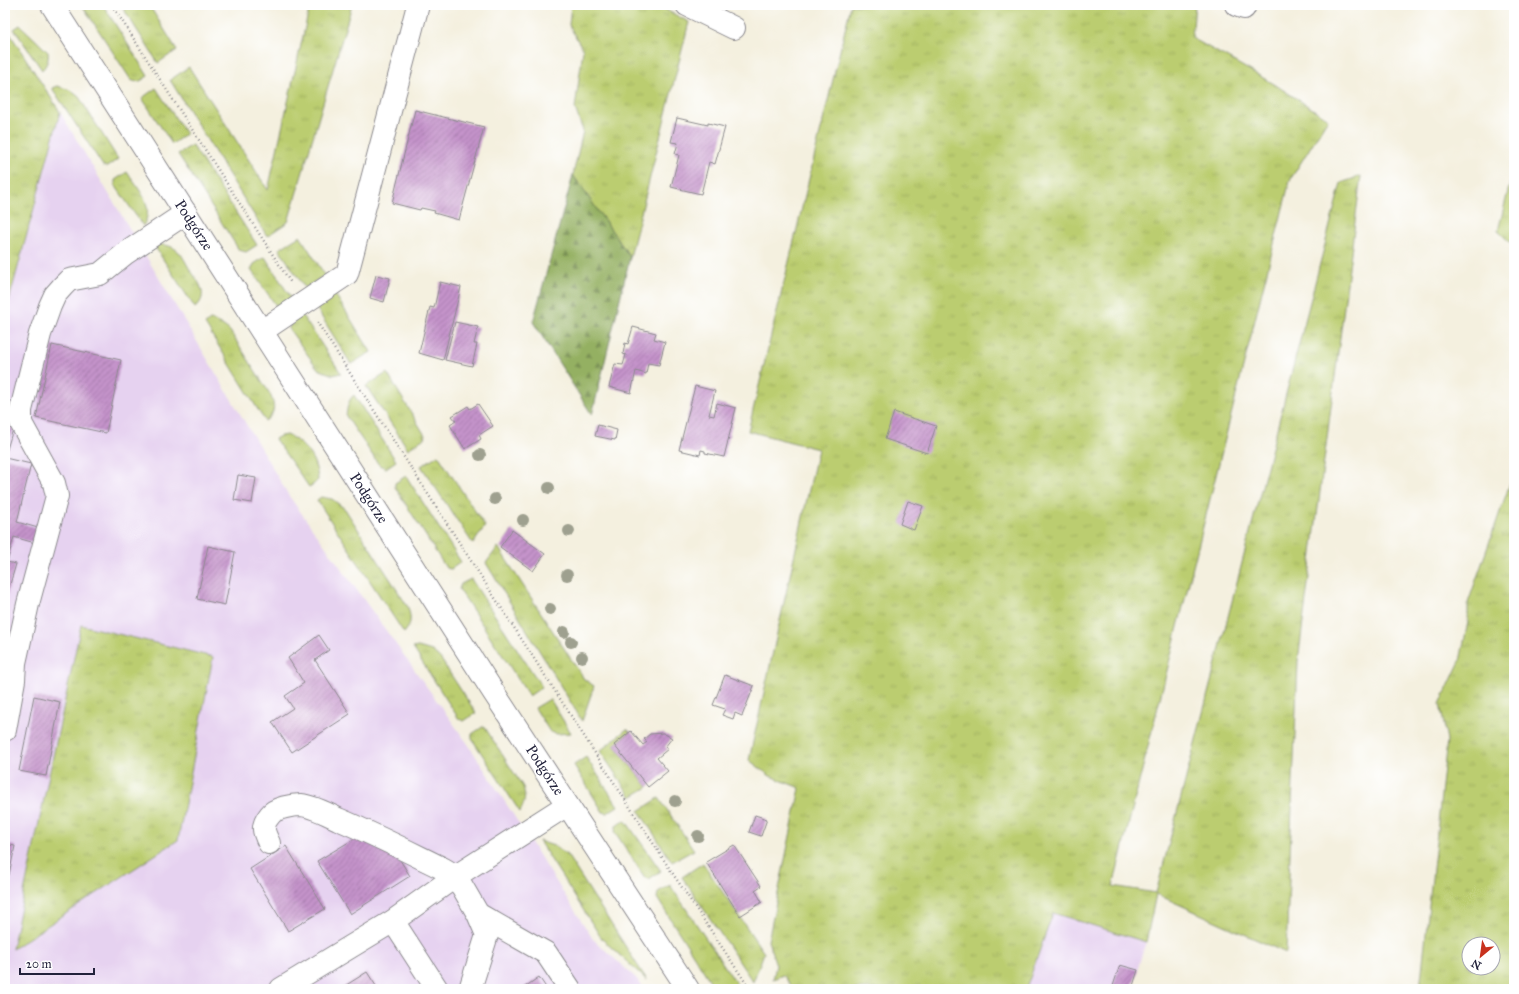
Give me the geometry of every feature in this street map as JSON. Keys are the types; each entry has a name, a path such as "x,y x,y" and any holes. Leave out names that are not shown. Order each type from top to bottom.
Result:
{"main road":[{"name":"Podgórze","path":"52,5 567,805 688,989"},
{"path":"262,332 347,274 418,5"},
{"path":"687,5 734,28"},
{"path":"5,730 14,680 15,662 28,604 57,496 54,483 21,423 22,410 40,334 47,313 55,295 69,280 100,274 126,253 186,213"},
{"path":"269,843 263,831 264,822 272,813 287,807 302,805 350,824 456,876 478,914 487,935 473,986"},
{"path":"281,989 393,921 456,876 567,805"},
{"path":"478,914 546,953 570,989"},
{"path":"393,921 437,989"}],"path":[{"path":"112,5 673,874 750,989"}],"shaded area":[{"path":"60,112 289,496 468,744 593,939 637,979 644,989 5,989 5,315","holes":["81,625 213,657 12,949"]},
{"path":"1053,913 1146,942 1131,989 1026,989"}],"green space":[{"path":"82,5 103,5 148,76 138,82 131,80"},
{"path":"121,5 149,5 177,50 158,63"},
{"path":"310,5 352,5 288,222 267,236 170,80 189,67 268,190"},
{"path":"571,5 657,5 689,22 630,257 573,175 583,131 575,108 583,50 569,25"},
{"path":"851,5 1195,5 1192,38 1274,84 1328,119 1290,180 1113,886 1156,893 1341,183 1361,176 1298,661 1286,953 1156,894 1146,942 1053,913 1026,989 794,989 783,975 773,979 776,965 768,941 800,788 770,776 749,760 818,449 748,431"},
{"path":"20,25 48,52 47,62 42,70 14,29"},
{"path":"5,26 60,112 5,315"},
{"path":"57,86 70,90 79,97 118,159 107,167 103,166 52,88"},
{"path":"156,88 186,134 172,144 142,98"},
{"path":"192,145 257,245 246,252 239,250 178,154"},
{"path":"1514,167 1514,246 1498,231"},
{"path":"127,172 140,191 147,205 148,212 143,226 115,185 115,180"},
{"path":"573,175 630,257 592,415 533,322"},
{"path":"300,236 325,275 305,288 279,249"},
{"path":"159,244 167,245 177,250 199,283 202,298 200,303 195,308 155,247"},
{"path":"265,257 293,301 282,309 277,307 251,270 254,264"},
{"path":"335,294 371,352 351,364 315,306"},
{"path":"301,314 341,373 333,375 318,369 289,329 290,322"},
{"path":"210,320 219,323 230,331 270,394 274,409 269,418 265,421 205,324"},
{"path":"387,373 426,437 408,449 366,386"},
{"path":"354,395 396,461 386,468 379,465 346,416 349,402"},
{"path":"287,435 304,447 309,453 315,466 318,480 309,487 275,439 280,436"},
{"path":"438,455 485,526 473,544 421,466"},
{"path":"1514,472 1514,989 1420,989 1447,740 1440,704 1460,661 1468,622 1468,603"},
{"path":"406,476 461,562 451,569 446,568 395,487 395,483"},
{"path":"321,497 332,499 345,509 408,607 410,621 404,633 317,500"},
{"path":"498,547 584,679 594,686 582,721 486,563"},
{"path":"471,579 542,687 529,696 459,589 461,584"},
{"path":"81,625 213,657 178,840 12,949"},
{"path":"418,647 432,651 440,658 476,713 464,721 459,719 413,648"},
{"path":"550,699 571,733 557,734 550,732 535,708"},
{"path":"484,726 523,787 524,800 520,812 472,739 472,734"},
{"path":"627,729 630,732 614,745 648,787 631,797 600,751"},
{"path":"586,757 618,806 607,813 603,812 574,765"},
{"path":"659,798 694,850 672,862 639,811"},
{"path":"625,820 661,871 649,879 645,878 615,832 616,826"},
{"path":"539,841 554,846 567,855 647,980 602,939"},
{"path":"703,863 764,953 753,982 682,877"},
{"path":"670,885 740,989 717,989 710,981 657,898 658,892"}],"building":[{"path":"415,110 484,127 459,220 434,213 435,211 421,208 420,210 392,203"},
{"path":"677,118 725,127 715,164 709,162 701,194 671,187 679,155 675,154 678,143 671,142"},
{"path":"376,275 390,278 384,302 370,298"},
{"path":"440,282 461,287 443,360 419,353 430,307 434,308"},
{"path":"455,322 478,327 474,344 477,344 472,366 445,360"},
{"path":"633,327 656,333 654,339 665,342 659,365 648,363 646,374 636,371 631,393 609,387 615,364 623,365 626,355 623,354 625,343 628,344"},
{"path":"52,345 121,360 106,433 36,418"},
{"path":"695,386 715,391 709,415 714,416 717,403 736,408 724,457 705,453 705,451 701,450 700,455 679,450"},
{"path":"478,404 493,426 479,435 481,439 465,449 450,425 456,421 452,416 468,406 470,409"},
{"path":"894,412 936,426 927,453 885,439"},
{"path":"598,425 617,430 615,440 595,436"},
{"path":"5,427 13,429 5,456"},
{"path":"5,458 31,464 17,522 38,528 35,543 14,537 7,562 16,564 5,601"},
{"path":"238,475 256,478 252,503 234,500"},
{"path":"908,501 923,506 914,530 900,524"},
{"path":"512,530 545,554 533,571 500,547"},
{"path":"208,546 235,552 225,605 197,599"},
{"path":"319,635 329,650 315,660 350,714 292,752 272,722 293,708 285,696 304,683 288,658"},
{"path":"725,675 754,686 742,716 735,713 733,719 722,715 725,709 713,705"},
{"path":"34,696 60,702 46,776 19,771"},
{"path":"631,731 643,745 647,742 644,739 650,734 663,733 672,738 665,747 668,749 657,758 668,771 648,787 614,745"},
{"path":"755,815 767,819 761,836 749,832"},
{"path":"359,836 395,852 410,876 350,914 317,861"},
{"path":"5,844 15,846 9,875 5,874"},
{"path":"734,845 761,886 755,890 762,902 740,916 706,862"},
{"path":"286,846 325,909 288,931 250,869"},
{"path":"1120,965 1138,970 1132,989 1112,989"},
{"path":"367,972 378,989 340,989"},
{"path":"539,977 547,989 522,989"}]}
